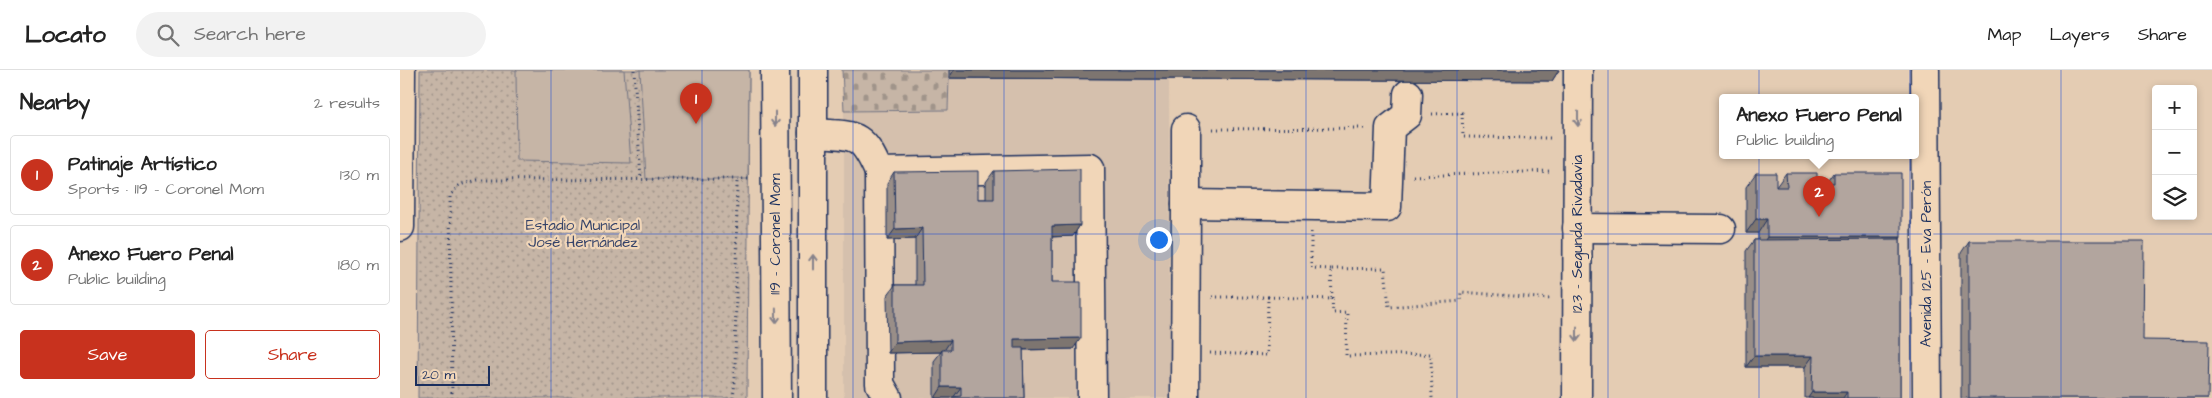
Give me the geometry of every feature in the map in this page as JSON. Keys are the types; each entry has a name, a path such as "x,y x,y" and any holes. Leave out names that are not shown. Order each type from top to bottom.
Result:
{"street":[{"path":"400,227 401,70"},
{"name":"119 - Coronel Mom","path":"776,70 777,398"},
{"path":"813,70 813,398"},
{"name":"123 - Segunda Rivadavia","path":"1577,398 1578,70"},
{"name":"Avenida 125 - Eva Perón","path":"1925,70 1927,398"},
{"path":"1186,204 1387,207 1388,177 1402,112"},
{"path":"1185,398 1186,129"},
{"path":"813,133 854,137 868,148 879,172 880,384 888,398"},
{"path":"879,172 1090,168 1092,398"},
{"path":"1577,228 1721,229"}],"path":[{"path":"634,70 641,179"},
{"path":"1186,129 1402,112 1462,113 1463,137 1578,137"},
{"path":"1388,177 1578,170"},
{"path":"452,398 450,196 453,190 465,182 478,180 775,178"},
{"path":"733,398 736,382 737,179"},
{"path":"1312,206 1311,268 1385,268 1389,307 1460,300 1460,292 1545,299 1577,297"},
{"path":"1331,269 1332,313 1347,312 1346,356 1431,354 1432,398"},
{"path":"1186,297 1332,299"},
{"path":"1186,352 1266,355 1268,297"}],"shaded area":[{"path":"949,78 1169,79 1170,398 844,398 844,111 948,110"}],"green space":[{"name":"Estadio Municipal José Hernández","path":"420,70 749,70 747,398 418,398"},
{"path":"516,70 624,70 631,163 517,161"},
{"path":"640,70 749,70 748,179 646,179"},
{"path":"842,70 1552,70 1169,79 949,78 948,110 844,111"}],"building":[{"path":"1080,169 1080,225 1052,226 1052,282 1081,282 1081,338 1014,339 1014,348 1023,348 1024,398 952,398 961,396 961,387 942,387 942,350 951,350 951,340 895,342 895,285 923,285 922,228 895,229 894,172 978,171 978,199 994,199 994,171"},
{"path":"1756,173 1776,173 1776,187 1787,187 1786,173 1817,173 1817,183 1834,183 1834,173 1901,173 1901,237 1767,237 1767,219 1756,219"},
{"path":"1900,239 1900,398 1847,398 1847,392 1812,392 1813,356 1754,356 1754,240"},
{"path":"1969,241 2144,241 2143,340 2209,341 2208,398 1969,398"}],"place":[{"name":"Patinaje Artístico","path":"696,124"},
{"name":"Anexo Fuero Penal","path":"1819,217"}]}
